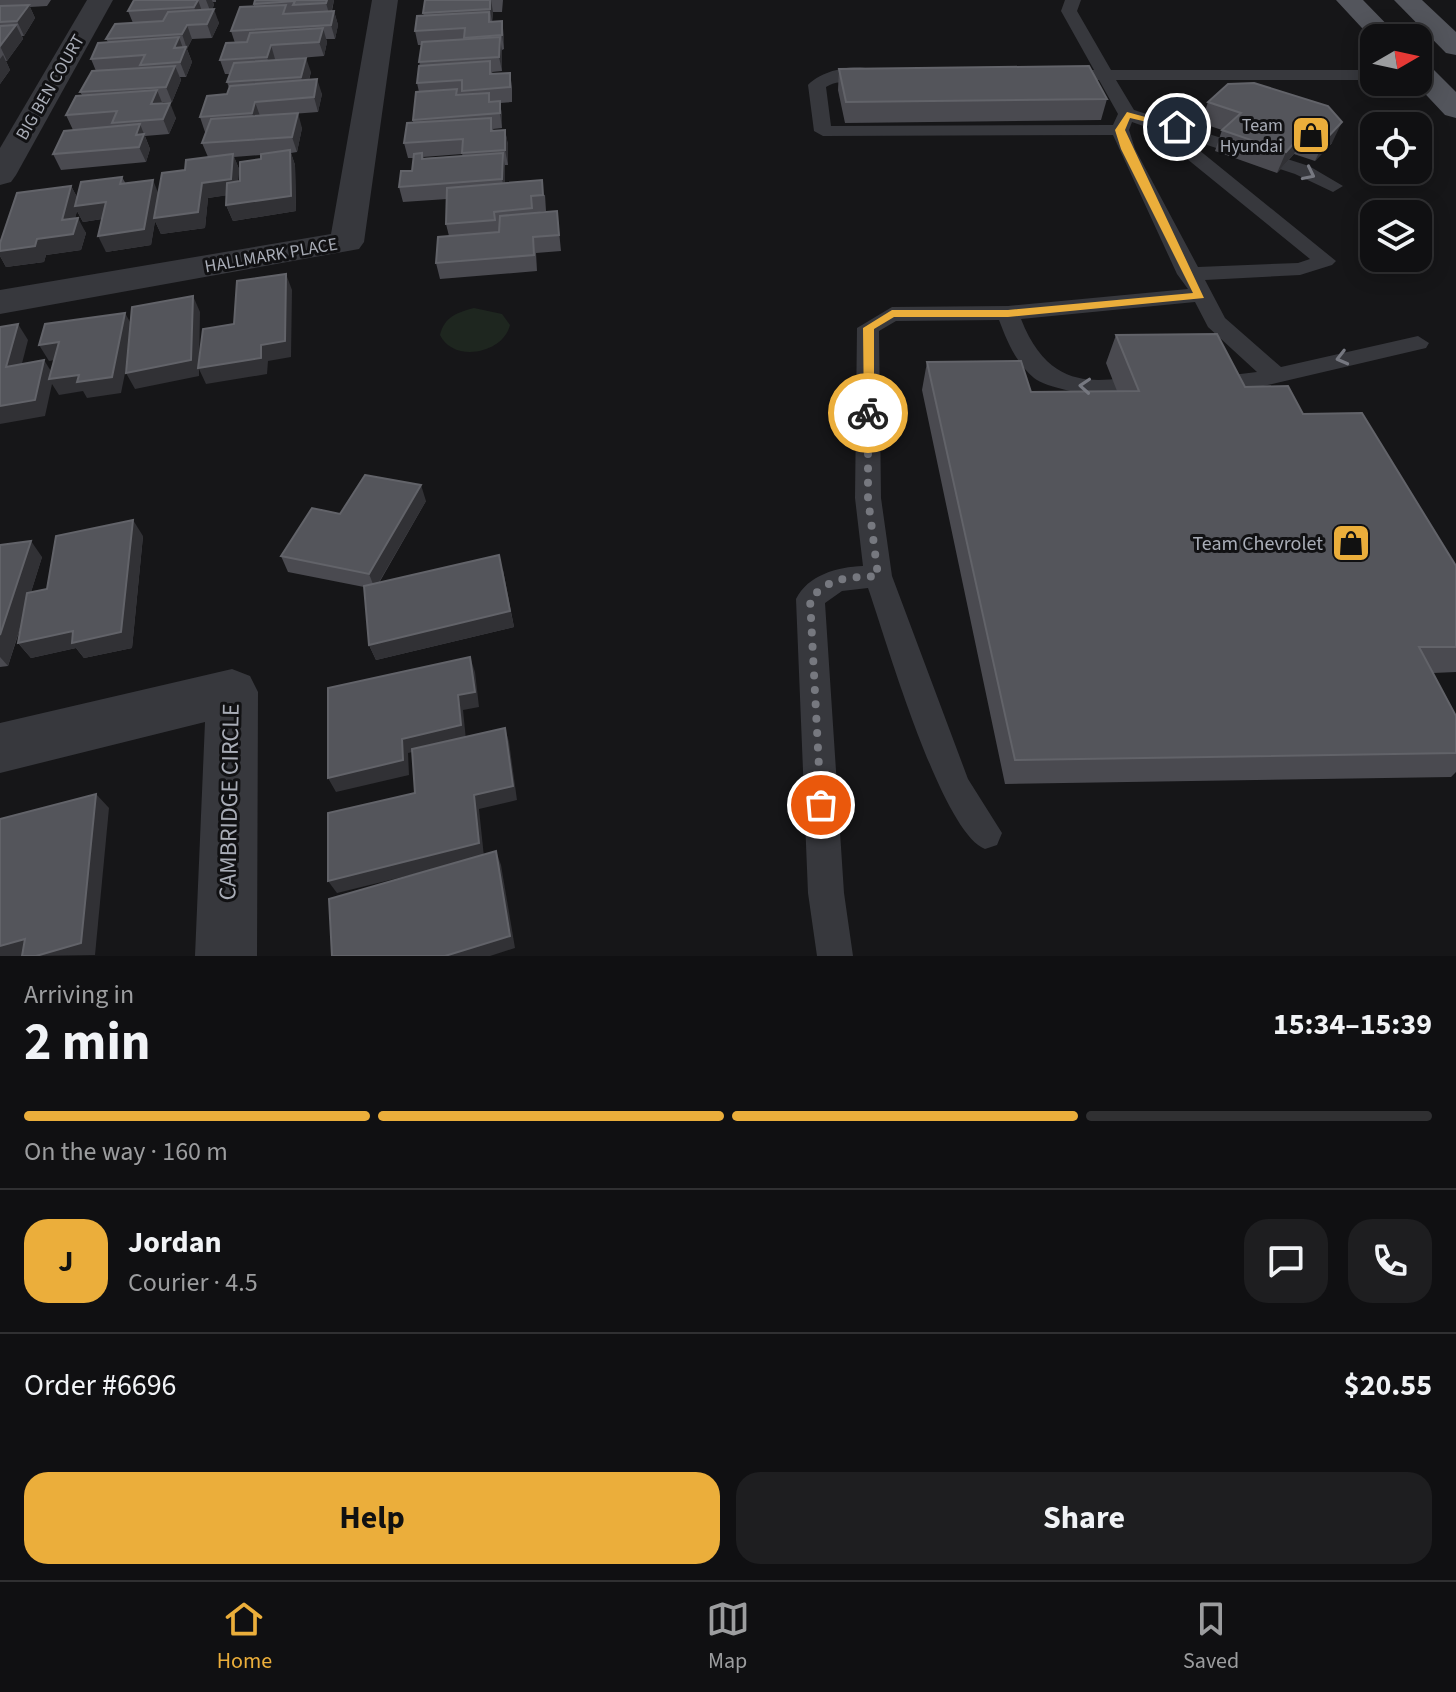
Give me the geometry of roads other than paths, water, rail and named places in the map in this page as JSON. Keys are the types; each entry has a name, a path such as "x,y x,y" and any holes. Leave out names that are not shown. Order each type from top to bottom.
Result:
{"main road":[{"path":"1349,0 1372,24"},
{"path":"1407,0 1456,47"},
{"path":"1432,77 1456,83"},
{"path":"1432,86 1456,109"}],"street":[{"name":"BIG BEN COURT","path":"0,175 100,0"},
{"name":"HALLMARK PLACE","path":"0,302 347,242 385,0"},
{"name":"CAMBRIDGE CIRCLE","path":"0,748 232,692 226,956"}],"lane":[{"path":"1073,0 1069,11 1105,75 1124,122 1126,149 1188,274 1216,322 1275,375"},
{"path":"832,56 833,75"},
{"path":"893,75 833,75 817,85 823,131 1124,122 1155,124 1177,127 1302,170 1333,186"},
{"path":"1045,75 1360,75"},
{"path":"1155,124 1325,261 1300,269 1188,274"},
{"path":"985,833 955,787 878,576 868,498 868,328 892,314 1008,313 1200,295"},
{"path":"1008,313 1019,348 1036,371 1077,387 1234,385 1418,343"},
{"path":"835,956 826,893 810,599 824,584 878,576"}],"place":[{"name":"Team Hyundai","path":"1311,135"},
{"name":"Team Chevrolet","path":"1351,543"}]}
